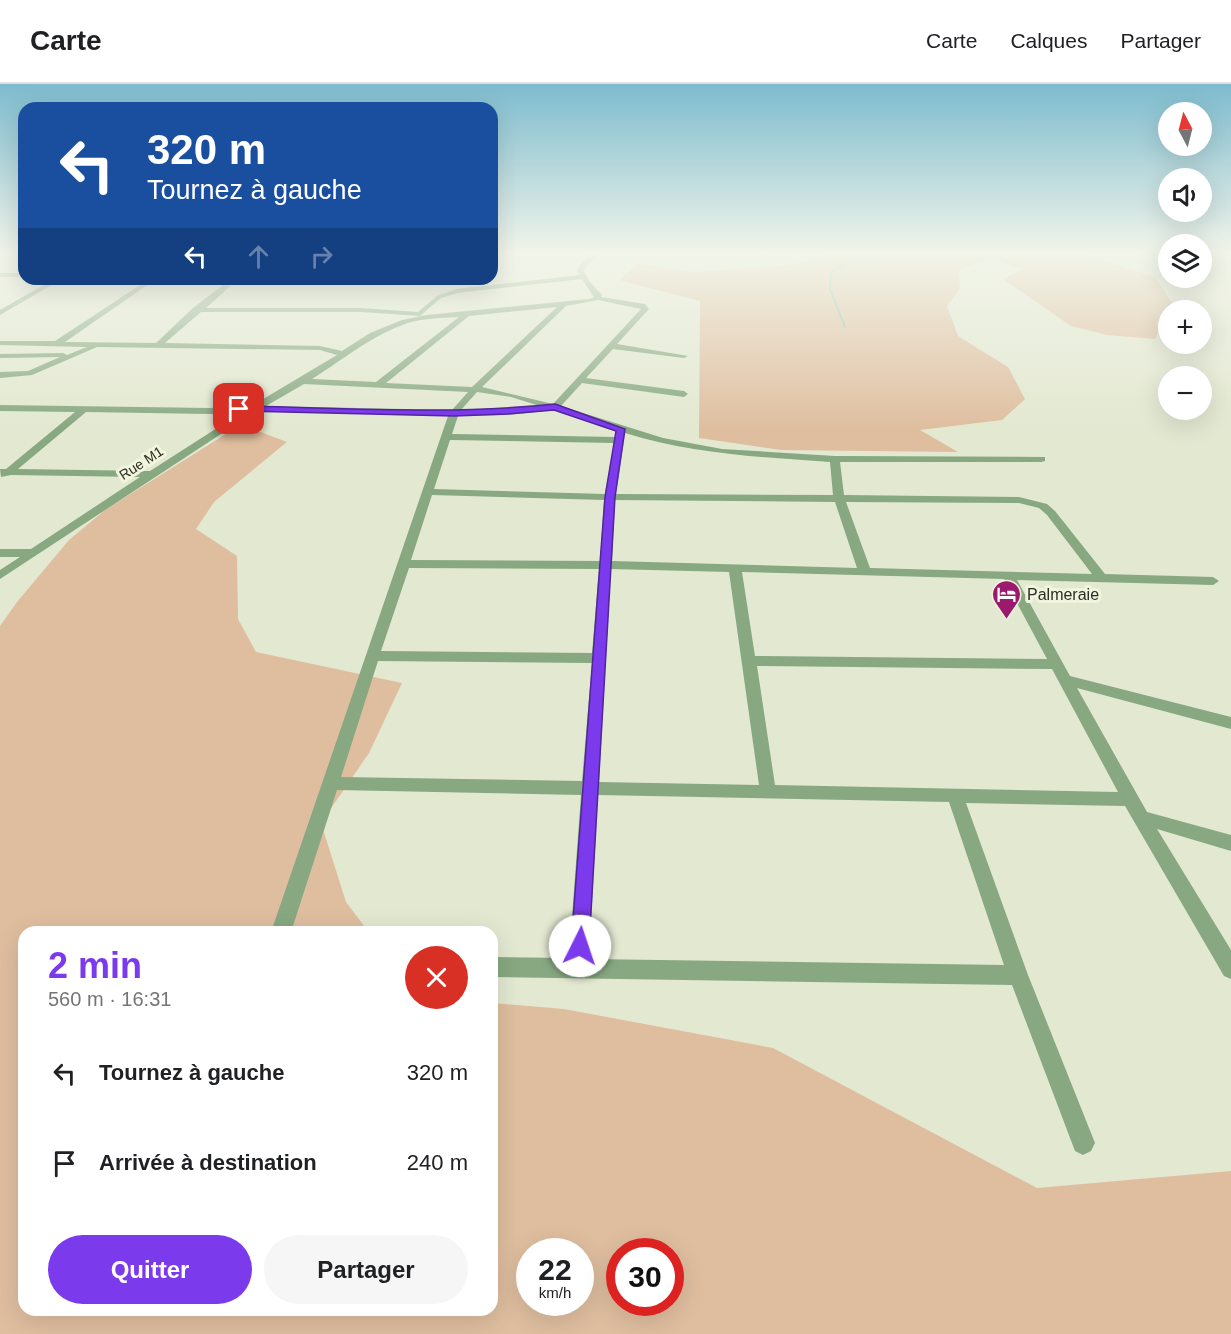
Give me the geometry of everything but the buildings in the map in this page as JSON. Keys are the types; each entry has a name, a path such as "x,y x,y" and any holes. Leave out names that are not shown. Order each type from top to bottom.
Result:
{"street":[{"path":"58,343 104,312"},
{"path":"158,345 193,312"},
{"path":"390,312 423,315 485,312"},
{"path":"0,343 320,348 361,342 425,312"},
{"path":"283,926 454,413 474,390 555,312"},
{"path":"0,408 210,411 254,408 454,413 507,412 555,407 642,312"},
{"path":"378,386 467,314"},
{"name":"Rue M1","path":"0,575 150,474 361,342"},
{"path":"0,375 29,373 102,344"},
{"path":"611,346 684,356"},
{"path":"320,348 343,354"},
{"path":"0,356 72,355"},
{"path":"580,380 684,394"},
{"path":"302,381 474,390 512,395 555,407 620,435"},
{"path":"3,474 84,409"},
{"path":"578,968 610,497 620,435"},
{"path":"446,437 620,435 722,452 835,459 1041,459"},
{"path":"835,459 840,498 865,572"},
{"path":"3,474 150,474"},
{"path":"428,492 610,497 1019,500 1034,502 1051,513 1101,578"},
{"path":"0,553 34,553"},
{"path":"404,564 606,565 1213,581"},
{"path":"735,568 768,792"},
{"path":"1008,575 1130,800 1231,969"},
{"path":"373,656 600,658"},
{"path":"749,661 1056,664"},
{"path":"1065,680 1231,723"},
{"path":"330,783 1130,800"},
{"path":"955,796 1018,975 1083,1143"},
{"path":"1140,817 1231,843"},
{"path":"498,967 1018,975"}],"shaded area":[{"path":"700,312 949,312 958,336 1008,367 1025,399 1002,420 920,430 958,452 781,450 699,438"},
{"path":"1051,312 1158,312 1158,333 1155,339 1107,335 1071,326"},
{"path":"245,426 287,442 214,502 196,529 237,556 238,619 256,652 402,683 369,753 321,823 346,902 364,926 18,926 18,1316 498,1316 498,1004 564,1009 773,1048 1037,1188 1231,1171 1231,1334 0,1334 0,626 69,540 105,510 237,427"}],"waterway":[{"path":"839,312 845,327"}],"place":[{"name":"Palmeraie","path":"1006,620"}],"route":[{"path":"239,409 454,413 507,412 555,407 621,429 610,497 580,946"}]}
